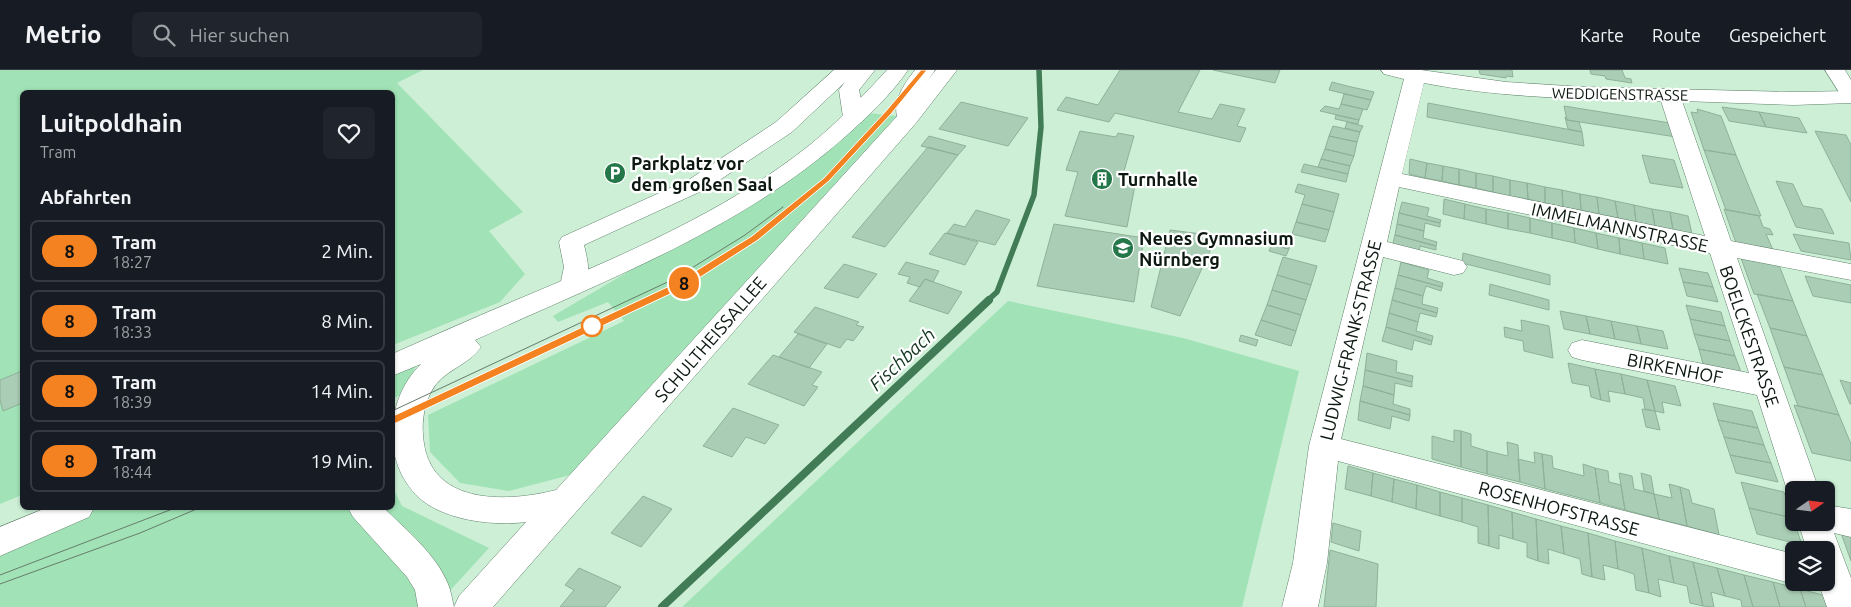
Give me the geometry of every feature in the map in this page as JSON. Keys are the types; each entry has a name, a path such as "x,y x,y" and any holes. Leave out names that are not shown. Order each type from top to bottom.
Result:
{"street":[{"path":"574,286 577,267 571,242 698,184 784,127 846,70"},
{"path":"854,117 849,90 865,70"},
{"path":"395,365 574,286 657,247 741,201 802,161 854,117 878,94 898,70"},
{"path":"908,118 906,108 910,90 925,70"},
{"name":"SCHULTHEISSALLEE","path":"472,607 908,118 947,70"},
{"path":"1835,70 1851,97"},
{"name":"WEDDIGENSTRASSE","path":"1403,73 1467,85 1538,92 1670,96 1851,97"},
{"name":"LUDWIG-FRANK-STRASSE","path":"1300,607 1310,563 1324,446 1390,178 1403,73"},
{"name":"BOELCKESTRASSE","path":"1670,96 1800,481"},
{"name":"IMMELMANNSTRASSE","path":"1390,178 1720,247 1851,272"},
{"path":"1373,246 1454,267"},
{"path":"541,300 516,324 461,350 430,372 418,389 412,403 407,428 408,446 414,465 424,482 448,500 480,508 518,511 544,507 569,499"},
{"name":"BIRKENHOF","path":"1582,350 1768,387"},
{"name":"ROSENHOFSTRASSE","path":"1324,446 1785,568"},
{"path":"0,542 73,510"},
{"path":"366,510 419,567 432,586 436,607"},
{"path":"1835,520 1851,523"}],"green space":[{"path":"0,70 423,70 397,83 523,212 489,231 525,274 500,302 395,344 395,90 20,90 20,496 0,504"},
{"path":"868,113 897,116 570,475 509,491 460,483 430,452 428,415 624,321 608,302 558,322 553,316 787,178"},
{"path":"1008,301 1183,338 1299,371 1242,607 682,607"},
{"path":"420,359 400,395 395,398 395,371"},
{"path":"395,492 402,506 489,548 435,607 0,607 0,556 61,523 90,510 395,510"}],"building":[{"path":"1120,70 1200,70 1178,112 1212,119 1220,104 1245,109 1237,126 1246,128 1240,142 1115,113 1109,122 1057,110 1066,97 1098,105"},
{"path":"1213,70 1280,70 1275,83"},
{"path":"1479,70 1512,70 1513,77 1506,76 1506,78 1480,74"},
{"path":"1590,70 1622,70 1625,78 1631,79 1632,83 1606,79 1605,76 1591,74"},
{"path":"1332,82 1374,92 1371,100 1329,90"},
{"path":"1344,94 1371,100 1367,110 1341,104"},
{"path":"961,102 1028,118 1008,146 939,129"},
{"path":"1428,103 1582,132 1584,146 1427,117"},
{"path":"1341,104 1363,109 1359,120 1320,111 1325,106 1339,109"},
{"path":"1564,106 1670,123 1676,137 1567,120"},
{"path":"1722,107 1759,112 1766,127 1729,121"},
{"path":"1697,109 1721,116 1736,155 1704,150 1691,112 1698,113"},
{"path":"1759,112 1799,118 1807,133 1766,127"},
{"path":"1336,115 1359,120 1358,124 1335,119"},
{"path":"1565,117 1567,120 1579,122 1582,132 1568,129"},
{"path":"1347,122 1363,126 1360,132 1345,128"},
{"path":"1333,126 1360,132 1357,142 1329,136"},
{"name":"Turnhalle","path":"1080,131 1116,137 1118,133 1134,136 1122,178 1136,180 1127,227 1065,216 1078,172 1066,170"},
{"path":"1815,131 1846,135 1851,145 1851,202"},
{"path":"929,136 966,146 958,155 921,146"},
{"path":"1329,136 1357,142 1354,156 1325,149"},
{"path":"928,147 958,155 885,247 852,237"},
{"path":"1325,149 1354,156 1350,166 1321,159"},
{"path":"1704,150 1736,155 1761,216 1726,210"},
{"path":"1642,155 1674,160 1683,188 1650,183"},
{"path":"1321,159 1350,166 1348,174 1318,167"},
{"path":"1410,159 1427,163 1425,178 1409,174"},
{"path":"1427,163 1443,166 1442,181 1425,178"},
{"path":"1304,164 1348,174 1346,182 1301,172"},
{"path":"1443,166 1459,169 1459,185 1442,181"},
{"path":"1459,169 1476,173 1476,188 1459,185"},
{"path":"1476,173 1493,176 1493,192 1476,188"},
{"path":"1493,176 1510,180 1510,196 1493,192"},
{"path":"1510,180 1527,183 1528,199 1510,196"},
{"path":"1776,181 1793,184 1803,206 1822,209 1834,234 1796,227"},
{"path":"1527,183 1545,187 1545,203 1528,199"},
{"path":"1298,184 1339,194 1334,212 1302,204 1305,195 1295,192"},
{"path":"1545,187 1562,190 1563,207 1545,203"},
{"path":"1562,190 1580,194 1581,210 1563,207"},
{"path":"1580,194 1597,197 1599,214 1581,210"},
{"path":"1597,197 1615,201 1618,218 1599,214"},
{"path":"1444,199 1465,204 1464,219 1443,214"},
{"path":"1615,201 1634,205 1636,222 1618,218"},
{"path":"1402,202 1429,208 1427,216 1441,220 1440,223 1399,213"},
{"path":"1302,204 1334,212 1329,230 1296,222"},
{"path":"1465,204 1486,209 1486,224 1464,219"},
{"path":"1634,205 1652,209 1655,226 1636,222"},
{"path":"1486,209 1508,213 1508,229 1486,224"},
{"path":"1652,209 1670,212 1673,230 1655,226"},
{"path":"1724,209 1759,216 1763,227 1770,229 1773,235 1766,234 1773,250 1736,243"},
{"path":"976,210 1010,220 995,245 947,233 954,224 965,227"},
{"path":"1670,212 1688,216 1692,234 1673,230"},
{"path":"1399,213 1440,223 1440,227 1425,223 1424,231 1397,224"},
{"path":"1508,213 1530,218 1530,233 1508,229"},
{"path":"1530,218 1552,223 1552,238 1530,233"},
{"path":"1296,222 1329,230 1325,242 1292,234"},
{"path":"1552,223 1574,228 1575,243 1552,238"},
{"path":"1054,224 1144,238 1134,302 1037,286"},
{"path":"1397,224 1424,231 1423,238 1437,242 1436,246 1395,235"},
{"path":"1574,228 1596,233 1598,249 1575,243"},
{"path":"1170,230 1217,236 1180,316 1151,307"},
{"path":"945,233 978,242 965,265 929,254"},
{"path":"1596,233 1619,238 1620,254 1598,249"},
{"path":"1793,234 1849,243 1851,260 1801,251"},
{"path":"1395,235 1436,246 1436,250 1420,246 1419,254 1392,247"},
{"path":"1619,238 1642,243 1644,259 1620,254"},
{"path":"1274,239 1291,243 1289,249 1272,245"},
{"path":"1642,243 1665,248 1668,264 1644,259"},
{"path":"1272,245 1289,249 1286,256 1269,251"},
{"path":"1463,253 1550,275 1550,285 1462,263"},
{"path":"1283,257 1317,266 1311,285 1277,275"},
{"path":"1741,258 1779,265 1793,301 1754,294"},
{"path":"906,262 939,271 933,282 925,279 920,287 907,283 910,277 898,274"},
{"path":"1401,262 1429,270 1427,278 1443,283 1442,287 1398,275"},
{"path":"844,264 877,274 858,298 824,288"},
{"path":"1679,268 1708,273 1713,287 1683,282"},
{"path":"1277,275 1311,285 1306,300 1272,290"},
{"path":"1398,275 1442,287 1441,291 1426,286 1423,296 1395,288"},
{"path":"1805,276 1851,285 1851,303 1813,296"},
{"path":"925,279 962,292 948,314 909,301"},
{"path":"1683,282 1713,287 1718,302 1687,296"},
{"path":"1490,284 1549,300 1549,310 1489,295"},
{"path":"1395,288 1423,296 1422,304 1438,308 1437,313 1392,300"},
{"path":"1272,290 1306,300 1301,315 1267,305"},
{"path":"1757,294 1793,301 1807,336 1770,328"},
{"path":"1392,300 1437,313 1436,317 1420,313 1418,322 1389,313"},
{"path":"1267,305 1301,315 1296,331 1261,320"},
{"path":"1686,305 1721,312 1725,326 1690,319"},
{"path":"815,307 859,322 856,325 864,327 853,341 847,339 840,348 794,332"},
{"path":"1560,311 1586,316 1590,334 1564,329"},
{"path":"1389,313 1418,322 1416,331 1433,336 1432,341 1386,327"},
{"path":"1586,316 1611,321 1615,339 1590,334"},
{"path":"1690,319 1725,326 1730,341 1694,334"},
{"path":"1261,320 1296,331 1291,346 1255,335"},
{"path":"1521,320 1549,326 1553,358 1524,351 1523,341 1505,337 1504,327 1522,331"},
{"path":"1611,321 1637,326 1641,344 1615,339"},
{"path":"1637,326 1663,331 1668,349 1641,344"},
{"path":"1386,327 1432,341 1431,345 1414,340 1412,350 1382,341"},
{"path":"1770,328 1807,336 1823,375 1784,367"},
{"path":"798,334 827,344 809,368 779,357"},
{"path":"1694,334 1730,341 1735,356 1699,349"},
{"path":"1241,335 1258,340 1256,346 1239,341"},
{"path":"1699,349 1735,356 1741,372 1703,364"},
{"path":"1367,353 1397,361 1396,372 1413,376 1412,382 1365,370"},
{"path":"773,355 822,372 812,385 818,387 804,406 748,384"},
{"path":"1568,363 1595,369 1601,400 1591,397 1589,386 1572,383"},
{"path":"1784,367 1823,375 1839,415 1798,406"},
{"path":"1595,369 1621,374 1625,394 1608,391 1610,402 1601,400"},
{"path":"1365,370 1412,382 1412,387 1395,383 1394,395 1363,386"},
{"path":"20,372 20,404 3,411 0,400 0,380"},
{"path":"1621,374 1647,380 1655,411 1645,409 1643,398 1625,394"},
{"path":"1647,380 1675,386 1681,406 1662,402 1664,413 1655,411"},
{"path":"1840,380 1851,383 1851,404 1850,404"},
{"path":"1363,386 1394,395 1393,404 1410,409 1410,415 1360,401"},
{"path":"1360,401 1410,415 1409,421 1392,416 1390,429 1358,420"},
{"path":"1713,403 1752,411 1758,428 1718,420"},
{"path":"1794,405 1839,415 1851,444 1851,461 1812,453"},
{"path":"733,408 779,425 765,444 746,437 732,457 703,446"},
{"path":"1642,409 1655,411 1660,430 1646,427"},
{"path":"1718,420 1758,428 1764,445 1724,437"},
{"path":"1454,430 1461,431 1461,467 1432,459 1432,436 1454,442"},
{"path":"1461,431 1471,434 1471,446 1487,451 1487,474 1461,467"},
{"path":"1724,437 1764,445 1771,463 1730,455"},
{"path":"1507,442 1518,445 1520,482 1487,474 1487,451 1508,456"},
{"path":"1534,452 1542,454 1545,489 1520,482 1518,459 1535,463"},
{"path":"1542,454 1552,456 1553,468 1584,476 1583,464 1595,468 1600,503 1545,489"},
{"path":"1730,455 1771,463 1778,482 1736,473"},
{"path":"1348,466 1373,473 1371,496 1345,489"},
{"path":"1595,468 1608,471 1609,482 1621,485 1625,510 1600,503"},
{"path":"1373,473 1394,479 1392,502 1371,496"},
{"path":"1619,473 1632,476 1634,489 1654,494 1659,519 1625,510"},
{"path":"1641,473 1651,476 1654,494 1644,491"},
{"path":"1394,479 1417,485 1416,509 1392,502"},
{"path":"1741,482 1784,492 1785,516 1749,508"},
{"path":"1669,484 1680,487 1687,526 1659,519 1654,494 1672,498"},
{"path":"1417,485 1440,492 1440,516 1416,509"},
{"path":"1680,487 1689,490 1692,503 1714,509 1719,535 1687,526"},
{"path":"1440,492 1462,498 1462,522 1440,516"},
{"path":"643,496 672,509 641,547 611,533"},
{"path":"1462,498 1488,505 1489,546 1478,543 1478,527 1462,522"},
{"path":"1488,505 1512,512 1513,539 1499,535 1499,549 1489,546"},
{"path":"1749,508 1785,516 1785,531 1797,531 1801,541 1786,541 1757,534"},
{"path":"1512,512 1536,519 1538,561 1527,557 1527,543 1513,539"},
{"path":"1536,519 1561,526 1564,554 1548,549 1549,564 1538,561"},
{"path":"1333,523 1361,531 1359,551 1331,542"},
{"path":"1561,526 1588,533 1592,577 1582,574 1580,559 1564,554"},
{"path":"1588,533 1615,541 1618,569 1603,565 1605,580 1592,577"},
{"path":"1841,533 1851,535 1851,561"},
{"path":"1615,541 1642,548 1649,593 1636,590 1634,574 1618,569"},
{"path":"1642,548 1669,556 1674,583 1658,579 1661,597 1649,593"},
{"path":"1330,550 1378,564 1376,607 1324,607"},
{"path":"1669,556 1693,562 1703,606 1690,603 1687,586 1674,583"},
{"path":"1693,562 1717,568 1725,596 1711,592 1714,607 1703,606"},
{"path":"579,568 621,587 605,607 560,607 574,590 565,585"},
{"path":"1717,568 1744,575 1753,607 1742,607 1741,600 1725,596"},
{"path":"1744,575 1773,582 1780,607 1753,607"},
{"path":"1773,582 1785,585 1785,591 1801,591 1806,607 1780,607"},
{"path":"1801,591 1830,597 1833,607 1806,607"}],"waterway":[{"name":"Fischbach","path":"987,301 997,292 1034,195 1041,127 1039,70"},
{"name":"Fischbach","path":"662,607 989,300"}],"tram line":[{"path":"395,419 681,285 755,238 826,180 889,113 923,70"},
{"name":"8","path":"395,419 681,285 755,238 826,180 889,113 923,70"},
{"path":"395,410 674,279 745,235 783,207"},
{"path":"0,575 170,510"},
{"path":"0,584 140,533 194,510"}],"place":[{"name":"Parkplatz vor dem großen Saal","path":"615,173"},
{"name":"Turnhalle","path":"1102,179"},
{"name":"Neues Gymnasium Nürnberg","path":"1123,248"}]}
